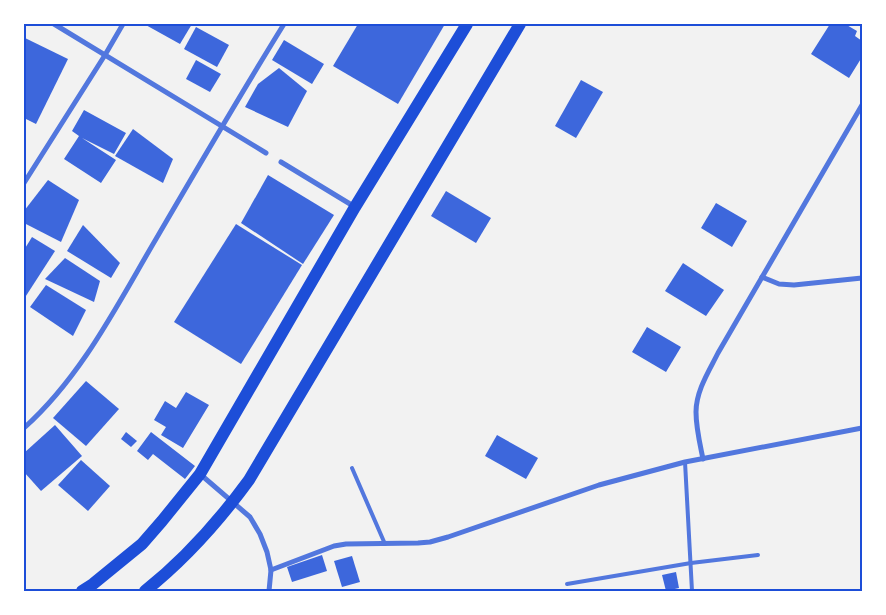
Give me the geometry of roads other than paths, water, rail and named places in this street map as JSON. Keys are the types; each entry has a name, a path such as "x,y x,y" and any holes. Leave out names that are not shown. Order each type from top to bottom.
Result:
{"main road":[{"path":"82,591 142,544 200,474 355,207 467,24"},
{"path":"145,591 182,558 207,532 249,480 520,24"}],"street":[{"path":"54,24 266,153"},
{"path":"24,184 124,24"},
{"path":"24,428 63,386 95,342 284,24"},
{"path":"703,459 696,410 701,388 718,353 862,105"},
{"path":"856,116 862,119"},
{"path":"281,162 355,207"},
{"path":"762,278 779,284 794,286 862,278"},
{"path":"271,570 340,545 430,542 469,531 599,485 685,462 862,428"},
{"path":"200,474 250,517 260,534 267,552 271,570 269,591"}],"lane":[{"path":"685,462 692,591"},
{"path":"352,468 385,544"},
{"path":"567,584 690,563 758,555"}]}
